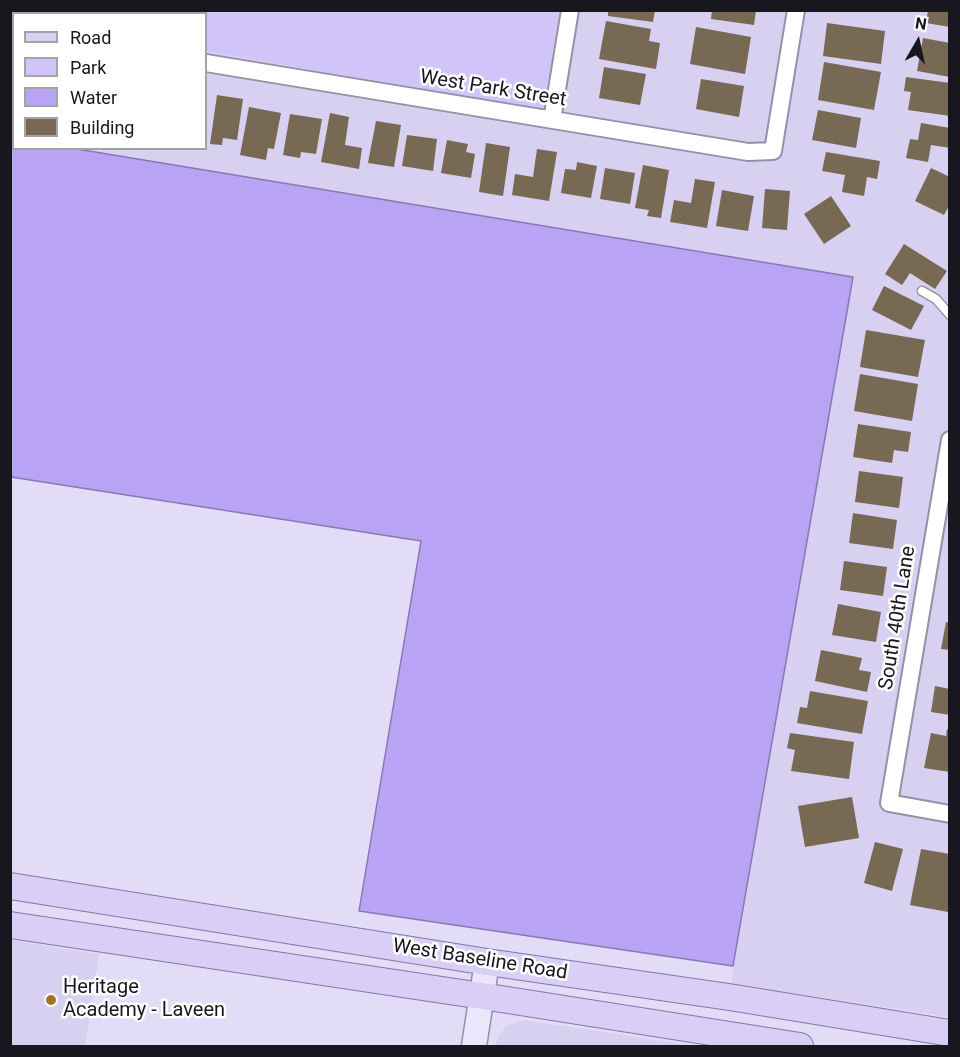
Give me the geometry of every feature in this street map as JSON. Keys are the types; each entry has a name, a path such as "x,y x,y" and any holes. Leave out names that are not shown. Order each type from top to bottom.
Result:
{"main road":[{"name":"West Baseline Road","path":"10,886 950,1033"},
{"name":"West Baseline Road","path":"10,925 482,996 800,1047"}],"street":[{"path":"552,120 570,10"},
{"name":"West Park Street","path":"207,63 748,152 774,151 796,10"},
{"name":"South 40th Lane","path":"950,440 944,504 888,803 950,814"},
{"path":"474,1047 487,962"}],"lane":[{"path":"922,291 936,299 950,315"}],"shaded area":[{"path":"10,11 949,11 949,1017 731,984 853,277 83,150 207,150 207,12 12,12 11,138"},
{"name":"Heritage Academy - Laveen","path":"10,940 99,954 85,1046 11,1046"},
{"path":"525,1020 696,1046 495,1046 506,1026"}],"green space":[{"path":"124,10 559,11 543,110 207,51 207,12 124,12"}],"water":[{"path":"10,138 12,138 12,150 83,150 853,277 733,966 359,911 421,541 11,477"}],"building":[{"path":"608,10 655,10 653,22 608,16"},
{"path":"712,10 756,10 754,25 711,19"},
{"path":"928,10 950,10 950,27 926,23"},
{"path":"606,21 651,29 649,41 660,43 656,69 599,59"},
{"path":"827,23 885,31 881,64 823,56"},
{"path":"696,27 751,37 745,74 690,64"},
{"path":"923,38 950,43 950,77 917,71"},
{"path":"824,62 881,72 874,110 818,100"},
{"path":"604,67 646,74 640,105 599,98"},
{"path":"12,69 12,112 10,111"},
{"path":"906,77 950,83 950,116 908,110 911,92 904,91"},
{"path":"701,79 744,86 739,117 696,109"},
{"path":"217,95 243,99 237,140 223,138 222,145 210,144"},
{"path":"249,107 281,113 274,149 268,148 266,160 240,155"},
{"path":"818,110 861,118 856,148 812,140"},
{"path":"330,113 349,117 345,145 362,148 359,169 321,162"},
{"path":"290,114 322,119 316,154 301,152 300,158 283,155"},
{"path":"376,121 401,125 394,167 368,163"},
{"path":"921,123 950,128 950,148 931,145 928,162 906,158 910,139 918,140"},
{"path":"407,135 437,139 433,171 402,166"},
{"path":"447,140 468,144 466,152 475,154 471,178 441,173"},
{"path":"486,143 510,147 503,196 479,192"},
{"path":"537,149 557,152 549,201 512,195 515,174 533,177"},
{"path":"826,152 880,161 877,179 867,177 864,196 842,192 845,175 822,171"},
{"path":"577,162 597,166 591,198 561,193 565,169 576,170"},
{"path":"643,165 669,170 661,218 647,216 649,210 635,208"},
{"path":"605,168 635,173 630,204 600,199"},
{"path":"931,168 950,177 950,204 944,215 915,201"},
{"path":"695,179 715,182 707,228 670,222 674,200 691,203"},
{"path":"765,189 790,191 787,230 762,228"},
{"path":"722,190 754,196 748,231 716,226"},
{"path":"831,196 851,226 824,244 804,214"},
{"path":"904,244 947,271 935,289 910,273 902,285 885,274"},
{"path":"884,286 924,306 911,330 872,310"},
{"path":"866,330 925,340 918,377 860,367"},
{"path":"860,374 918,384 912,421 854,411"},
{"path":"858,424 911,432 908,452 894,450 892,463 853,457"},
{"path":"859,471 903,477 899,508 855,502"},
{"path":"853,513 897,520 893,549 849,543"},
{"path":"844,561 887,567 883,596 840,590"},
{"path":"838,604 881,612 876,642 832,635"},
{"path":"946,622 950,623 950,650 941,649"},
{"path":"821,650 862,658 859,670 871,672 867,692 815,681"},
{"path":"935,686 950,689 950,715 931,712"},
{"path":"810,691 868,701 862,734 797,723 800,707 807,708"},
{"path":"947,729 950,730 950,772 924,768 931,733 946,736"},
{"path":"790,733 854,742 849,779 791,771 795,750 787,748"},
{"path":"852,797 859,838 805,847 798,806"},
{"path":"875,842 903,849 892,891 864,883"},
{"path":"921,849 950,854 948,912 910,905"}],"place":[{"name":"Heritage Academy - Laveen","path":"51,1000"}]}
